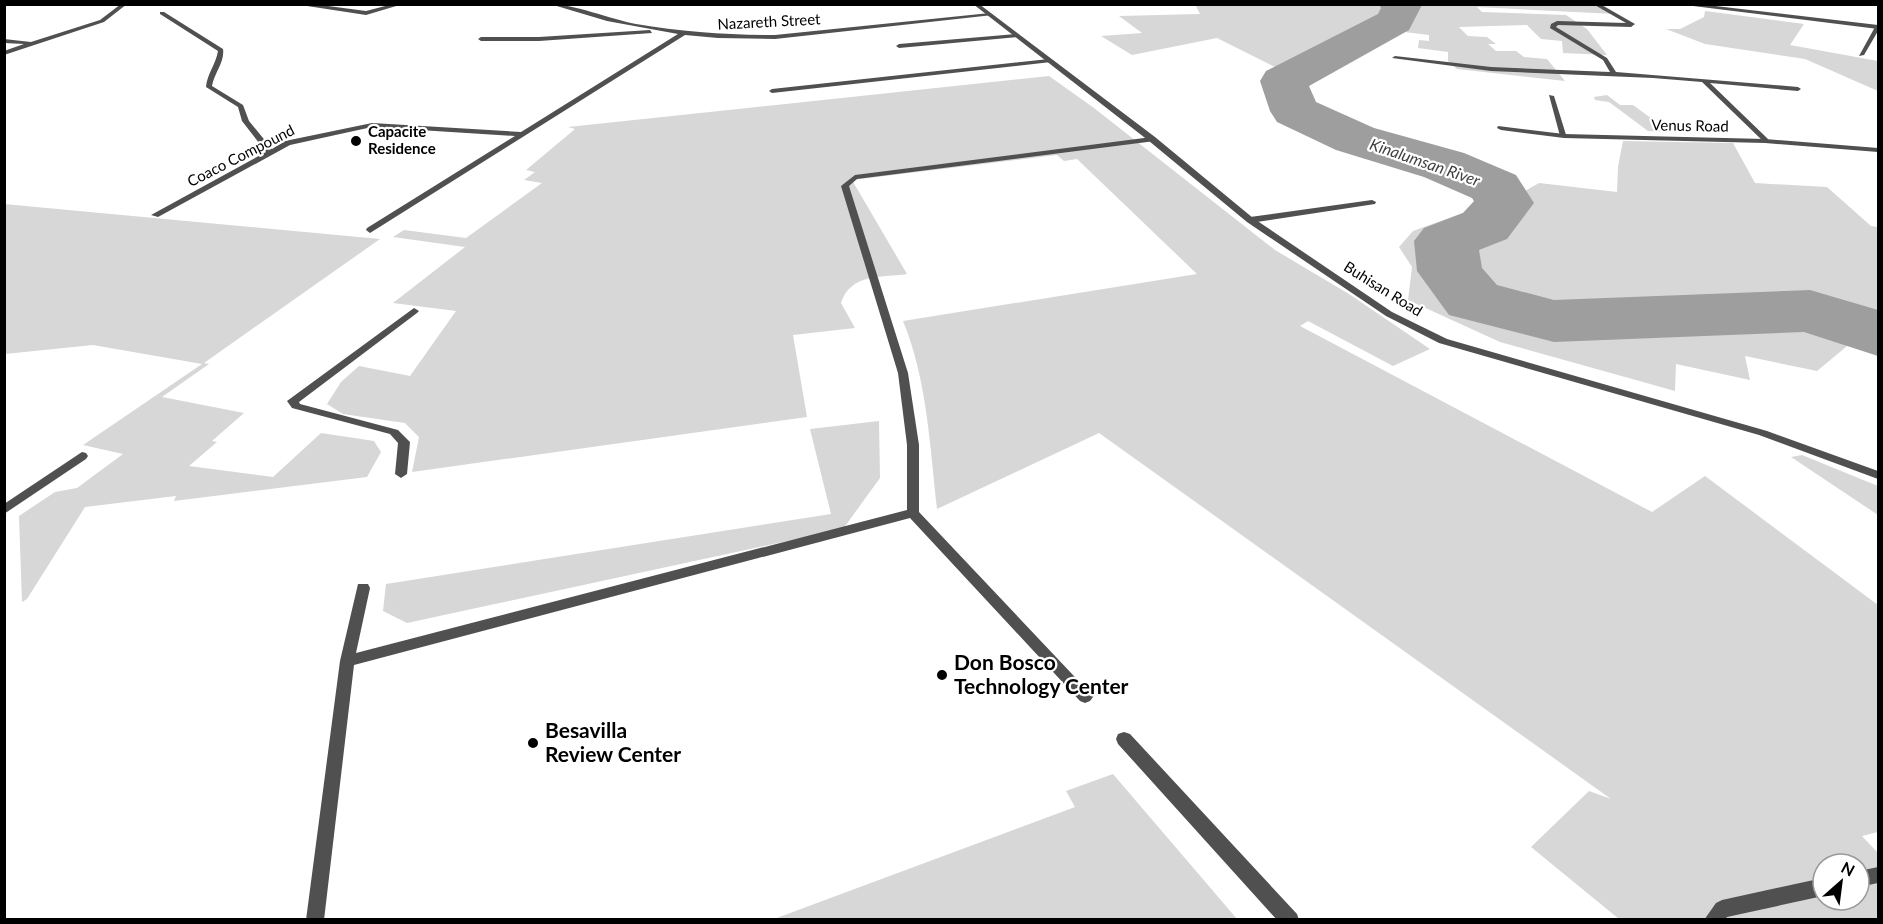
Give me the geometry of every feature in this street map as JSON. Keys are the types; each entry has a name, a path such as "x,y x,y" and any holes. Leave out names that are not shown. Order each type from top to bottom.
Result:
{"street":[{"path":"4,53 102,21 125,4"},
{"path":"296,4 366,13 401,4"},
{"name":"Nazareth Street","path":"552,4 664,31 741,38 775,37 990,15"},
{"name":"Buhisan Road","path":"975,4 1152,139 1250,220 1389,314 1443,341 1763,433 1878,475"},
{"path":"1595,4 1633,23 1557,23 1553,25 1553,28 1605,59 1614,74"},
{"path":"1679,4 1878,27 1861,55"},
{"path":"162,13 221,50 222,57 212,73 209,87 241,106 246,121 271,153"},
{"path":"481,39 539,39 664,31"},
{"path":"370,230 683,33"},
{"path":"899,46 1016,36"},
{"path":"4,40 37,44"},
{"path":"1395,58 1491,69 1614,74 1798,89"},
{"path":"772,91 1049,61"},
{"path":"1703,80 1765,141"},
{"path":"1551,96 1564,136"},
{"name":"Coaco Compound","path":"155,215 288,143 308,137 372,125 521,134"},
{"name":"Venus Road","path":"1501,128 1564,136 1765,141 1878,150"},
{"path":"1085,697 913,513 913,445 903,373 845,186 855,177 1152,139"},
{"path":"1868,150 1878,158"},
{"path":"1250,220 1372,202"},
{"path":"401,474 404,442 394,432 296,406 293,401 414,312"},
{"path":"4,510 82,456"},
{"path":"347,661 913,513"},
{"path":"315,920 347,661 363,588"},
{"path":"1124,739 1290,920"},
{"path":"1713,920 1722,909 1811,890"}],"shaded area":[{"path":"1195,4 1595,4 1615,14 1477,7 1482,12 1566,15 1587,29 1607,55 1563,53 1562,41 1541,39 1527,25 1459,27 1468,36 1487,37 1496,44 1488,44 1496,51 1516,51 1524,57 1547,59 1565,81 1457,69 1448,61 1448,52 1418,48 1419,40 1429,41 1429,35 1396,31 1389,34 1382,33 1383,27 1293,76 1217,38 1132,55 1101,36 1142,33 1119,16 1200,14"},
{"path":"1705,11 1804,24 1790,45 1878,61 1878,91 1805,59 1705,44 1666,29 1680,29 1704,17"},
{"path":"1049,76 1094,108 1275,250 1349,294 1430,349 1393,366 1308,321 1300,326 1652,512 1705,476 1878,605 1878,832 1862,836 1878,853 1878,919 1619,919 1531,847 1589,791 1611,799 1099,433 937,509 922,390 911,343 903,321 1197,274 1077,159 1064,161 1057,155 852,180 907,274 877,277 852,286 841,303 855,328 793,335 807,417 412,472 419,437 405,423 343,414 327,404 341,382 359,366 410,376 456,311 393,303 465,247 393,237 404,230 466,238 542,183 524,180 535,172 526,170 575,129 568,127"},
{"path":"1607,95 1620,105 1633,105 1670,132 1648,131 1609,102 1595,100 1594,97"},
{"path":"1623,141 1733,143 1755,183 1827,187 1871,226 1878,227 1878,344 1858,337 1817,371 1745,356 1750,380 1676,364 1675,391 1500,342 1408,300 1412,267 1399,247 1413,231 1482,206 1504,203 1539,183 1617,192 1618,167"},
{"path":"4,204 380,239 204,363 209,364 162,397 244,413 212,441 217,442 189,466 273,477 321,433 374,441 381,452 367,477 174,501 176,496 85,507 27,599 22,602 19,516 55,492 77,488 123,454 83,445 202,364 93,345 5,354"},
{"path":"879,421 880,478 843,529 407,623 383,611 386,584 831,514 810,429"},
{"path":"1802,455 1878,486 1878,515 1791,457"},
{"path":"1113,774 1237,919 774,919 1075,807 1066,791"}],"waterway":[{"name":"Kinalumsan River","path":"1398,4 1402,5 1395,21 1283,81 1295,111 1355,139 1444,165 1496,187 1504,203 1485,226 1446,241 1450,271 1473,300 1554,321 1810,311 1878,334"}],"place":[{"name":"Capacite Residence","path":"356,141"},
{"name":"Don Bosco Technology Center","path":"942,675"},
{"name":"Besavilla Review Center","path":"533,743"}]}
